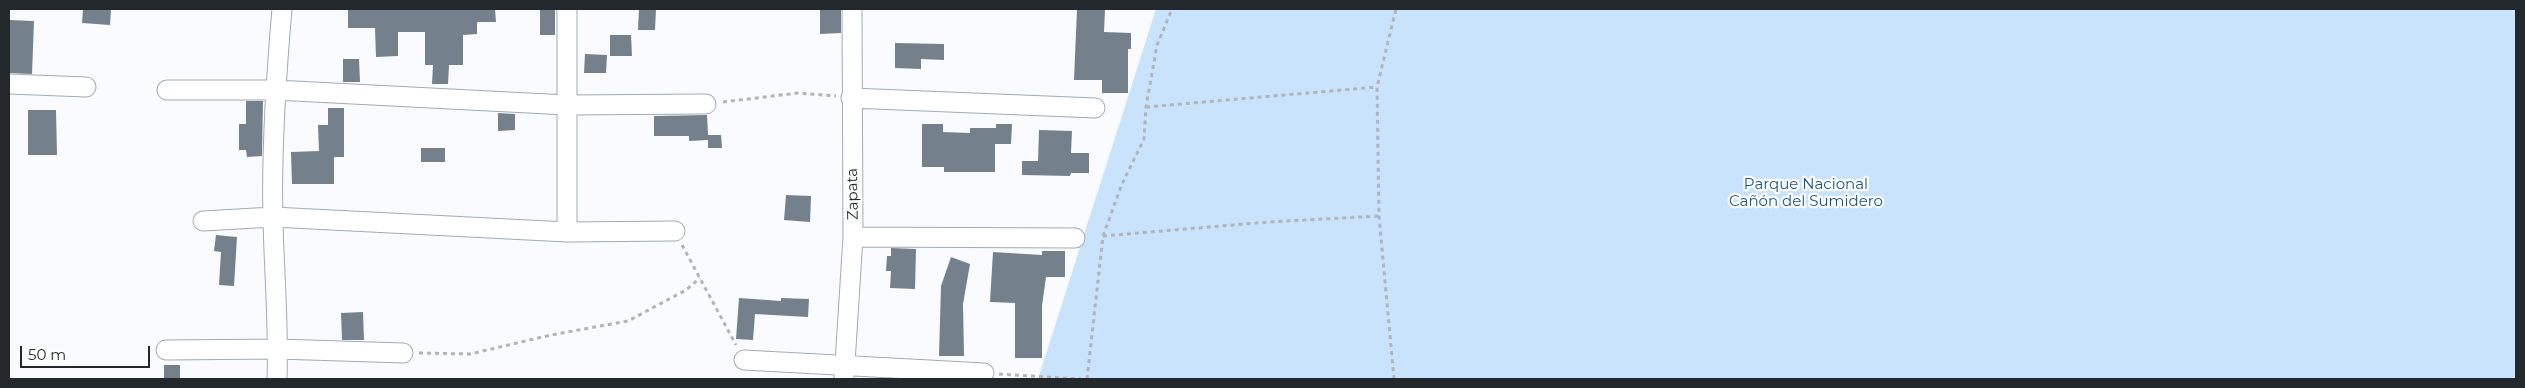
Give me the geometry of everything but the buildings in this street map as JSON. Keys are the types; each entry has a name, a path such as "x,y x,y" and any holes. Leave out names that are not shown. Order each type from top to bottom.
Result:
{"street":[{"path":"277,379 278,349 272,218 275,90 282,9"},
{"path":"567,232 568,9"},
{"name":"Zapata","path":"845,372 854,237 851,98 852,9"},
{"path":"9,84 86,87"},
{"path":"167,90 275,90 567,105 706,104"},
{"path":"851,98 1095,108"},
{"path":"203,221 272,218 567,232 675,231"},
{"path":"854,237 1075,238"},
{"path":"166,350 278,349 403,353"},
{"path":"744,360 845,372 984,372"}],"path":[{"path":"1087,379 1103,236 1122,184 1144,139 1146,107 1156,45 1172,9"},
{"path":"1394,379 1379,216 1377,87 1396,9"},
{"path":"1146,107 1377,87"},
{"path":"706,104 798,93 851,98"},
{"path":"1103,236 1268,222 1379,216"},
{"path":"675,231 744,360"},
{"path":"403,353 470,354 551,335 628,322 686,290 700,278"},
{"path":"984,372 1081,379"}],"green space":[{"name":"Parque Nacional Cañón del Sumidero","path":"1156,9 2516,9 2516,379 1038,379"}]}
